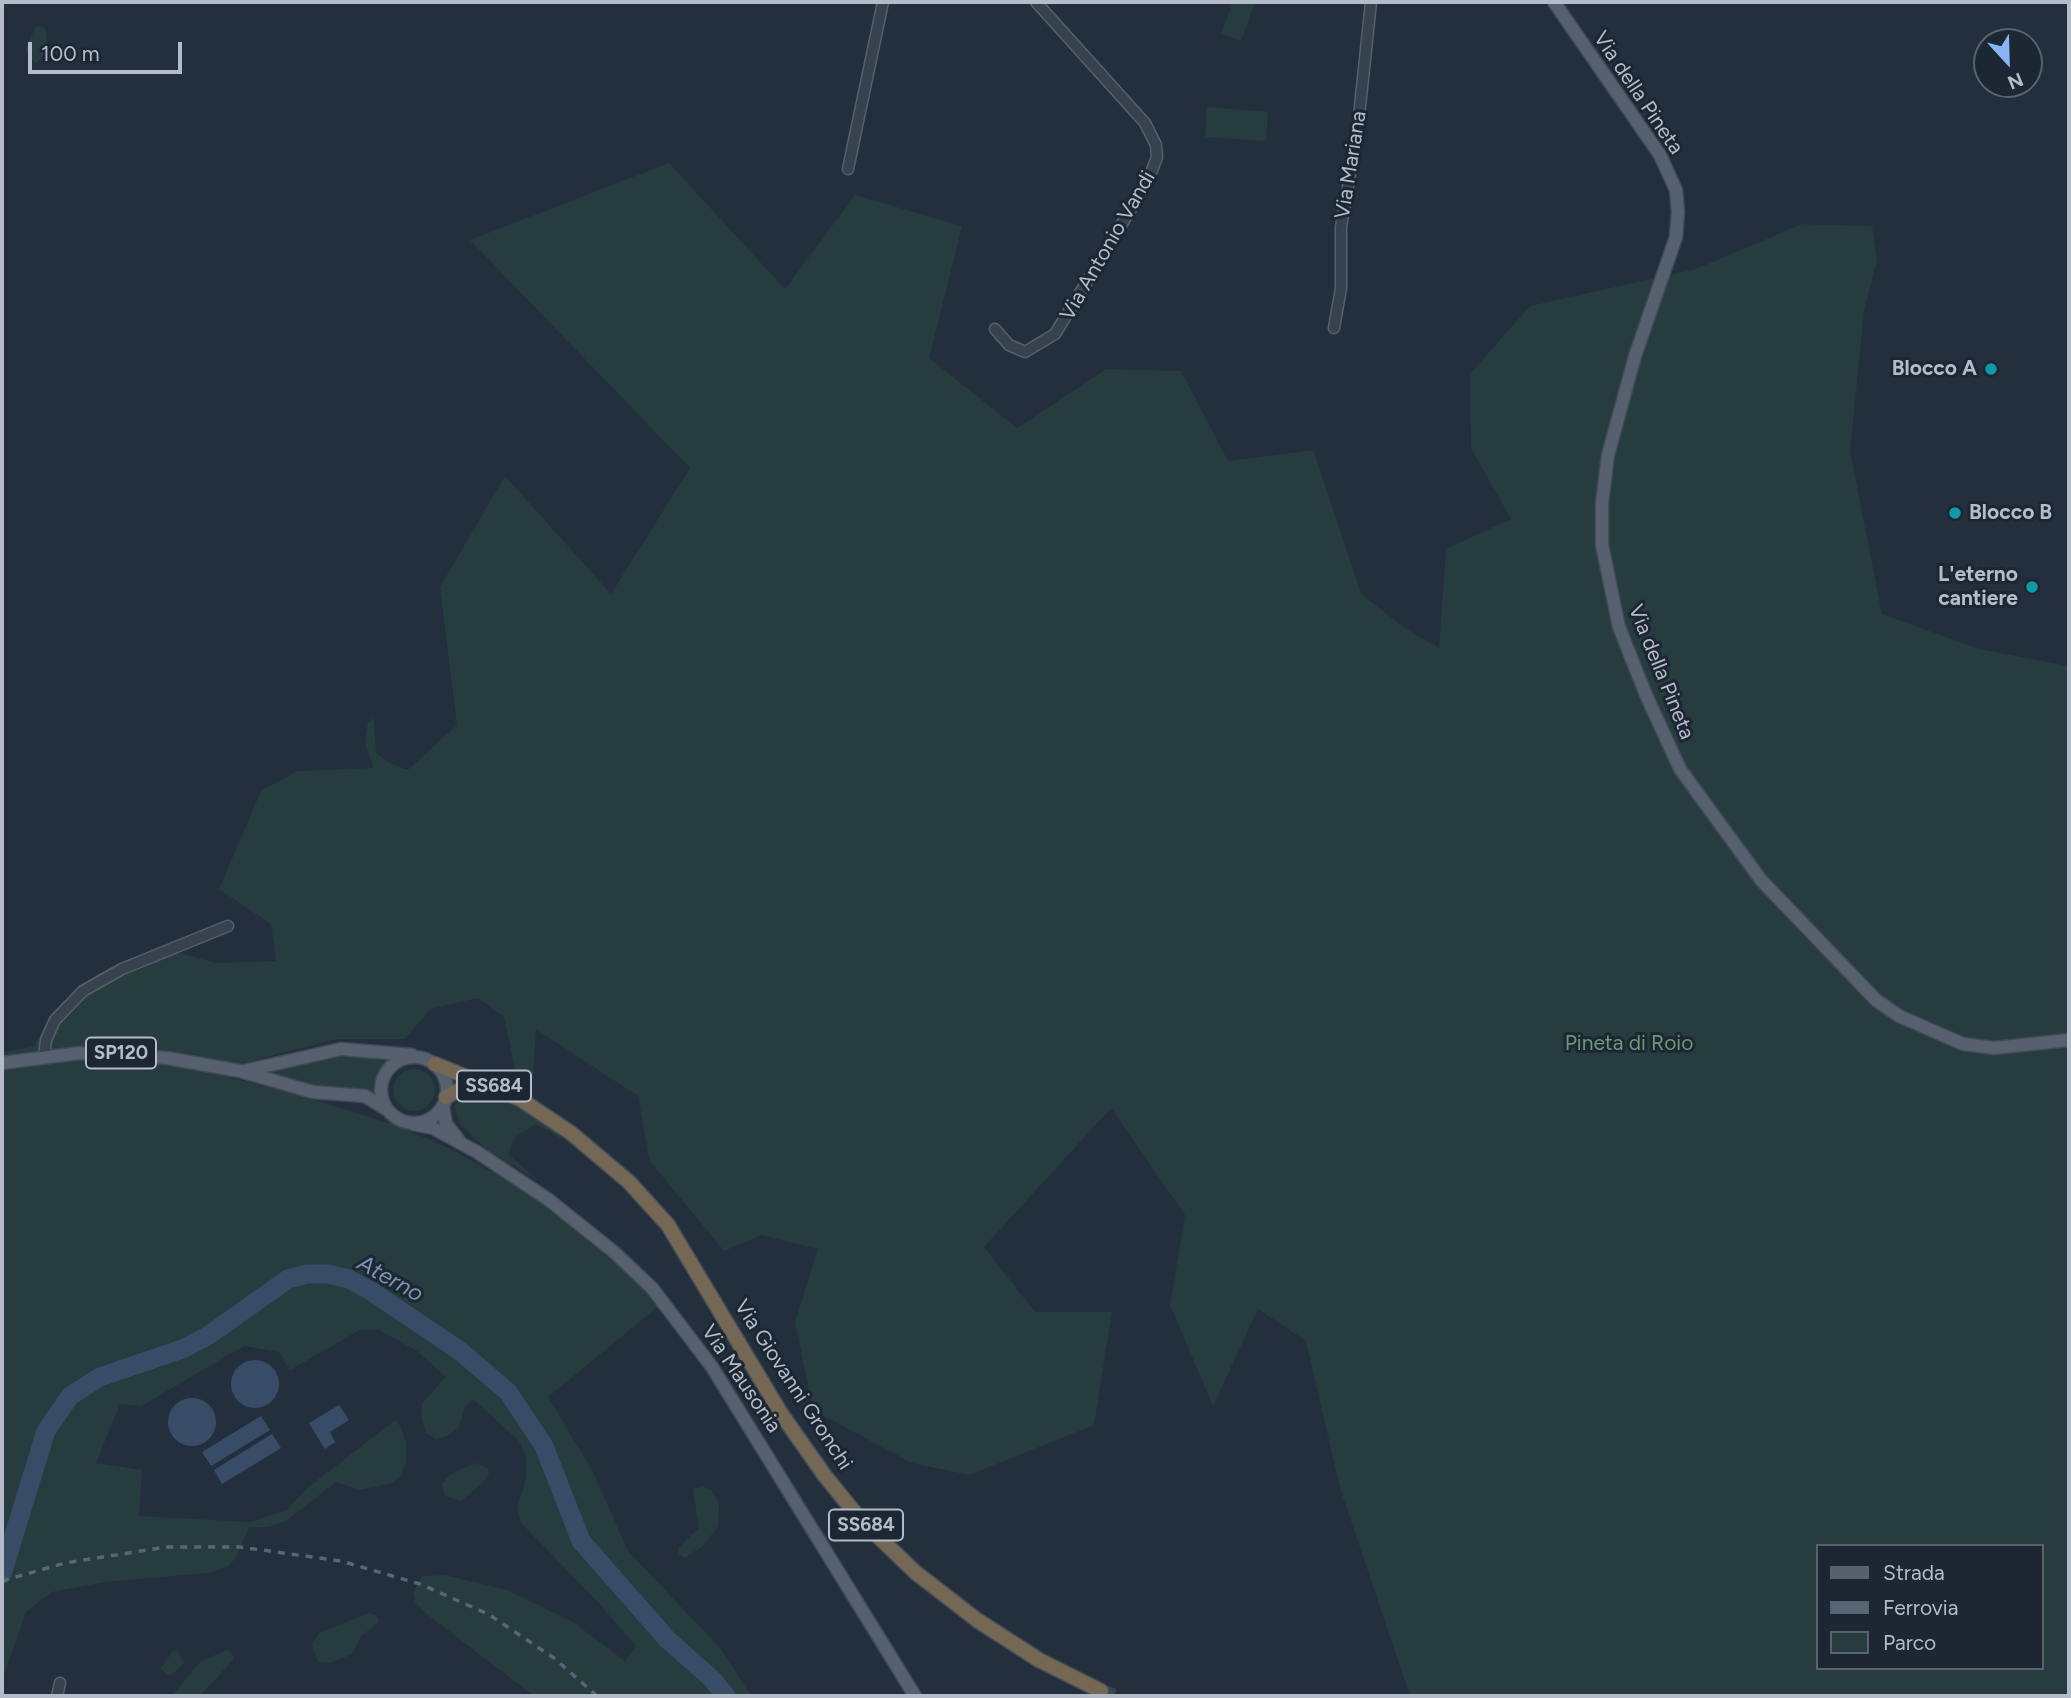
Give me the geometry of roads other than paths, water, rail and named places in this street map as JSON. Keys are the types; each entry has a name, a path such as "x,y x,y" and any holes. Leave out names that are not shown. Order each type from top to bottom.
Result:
{"highway":[{"name":"Via Giovanni Gronchi","path":"435,1064 507,1092 549,1117 612,1166 662,1217 789,1425 841,1496 876,1535 938,1591 996,1633 1050,1666 1101,1691"},
{"name":"Via Giovanni Gronchi","path":"444,1102 460,1088 478,1088 519,1102 549,1117"}],"main road":[{"name":"Via della Pineta","path":"1554,2 1660,155 1676,190 1676,237 1635,356 1608,455 1602,503 1602,545 1619,627 1680,769 1761,880 1876,1000 1926,1031 1973,1045 1994,1048 2069,1040"},
{"name":"SP120","path":"240,1071 341,1049 396,1052 421,1057"},
{"name":"SP120","path":"2,1063 44,1057 113,1053 167,1058 240,1071 313,1092 365,1096 386,1109"},
{"path":"421,1057 435,1064 445,1079 444,1102 430,1119 413,1124 398,1120 386,1109 380,1090 386,1071 401,1059 421,1057"},
{"name":"Via Mausonia","path":"444,1102 449,1130 466,1146"},
{"name":"Via Mausonia","path":"413,1124 433,1128 466,1146 549,1200 634,1269 675,1316 761,1442 915,1696"}],"street":[{"path":"848,169 883,2"},
{"name":"Via Antonio Vandi","path":"995,329 1009,345 1025,352 1055,334 1148,181 1157,157 1156,145 1145,123 1036,2"},
{"name":"Via Mariana","path":"1334,328 1341,288 1341,227 1360,110 1371,2"},
{"path":"44,1057 46,1040 55,1020 83,991 122,969 228,926"},
{"path":"57,1696 60,1683"}],"water":[{"path":"255,1360 272,1367 279,1384 272,1401 255,1408 238,1401 231,1384 238,1367"},
{"path":"192,1398 209,1405 216,1422 209,1439 192,1446 175,1439 168,1422 175,1405"},
{"path":"339,1405 349,1420 330,1432 335,1442 325,1449 309,1423"},
{"path":"261,1416 270,1430 211,1466 202,1452"},
{"path":"272,1434 281,1448 222,1484 214,1470"}],"waterway":[{"name":"Aterno","path":"2,1574 46,1431 70,1396 100,1377 185,1348 209,1335 288,1279 307,1274 328,1274 349,1279 371,1291 460,1351 508,1392 544,1446 581,1541 668,1640 712,1679 726,1696"}],"tunnel":[{"path":"1101,1691 1115,1696"}],"railway":[{"path":"2,1581 65,1563 166,1547 240,1547 341,1561 420,1584 488,1614 554,1658 597,1696"}],"place":[{"name":"Blocco A","path":"1991,369"},
{"name":"Blocco B","path":"1955,513"},
{"name":"L'eterno cantiere","path":"2032,587"}],"park label":[{"name":"Pineta di Roio","path":"1629,1044"}]}
